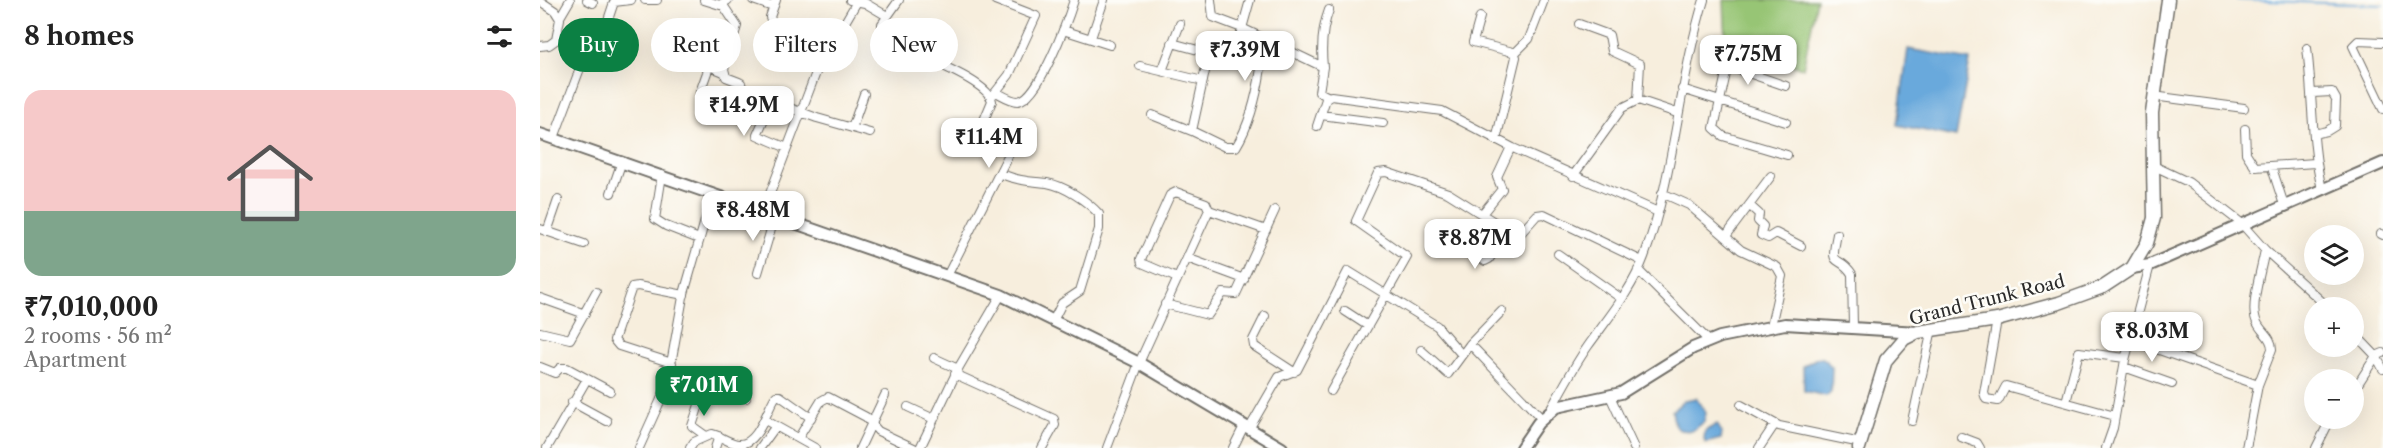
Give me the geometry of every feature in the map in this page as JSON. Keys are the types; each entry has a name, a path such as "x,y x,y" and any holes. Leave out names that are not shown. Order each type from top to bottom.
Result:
{"main road":[{"name":"Grand Trunk Road","path":"1860,446 1886,360 1896,346 1918,332 1997,320 2090,292 2116,280 2132,268 2147,243 2156,204 2151,129 2153,96 2168,0"}],"street":[{"path":"540,46 549,45 556,40 560,16 570,0"},
{"path":"554,138 591,39 604,32 614,2 631,0"},
{"path":"645,0 657,0"},
{"path":"704,0 726,2 733,18"},
{"path":"753,0 774,3 770,18"},
{"path":"899,0 881,28 887,39 962,75 994,95 1015,101 1022,99 1047,69 1074,0"},
{"path":"947,276 976,216 1001,174 1013,146 982,125 994,95 1010,75 1036,16 995,0"},
{"path":"1091,38 1104,0"},
{"path":"1211,0 1213,17 1242,28 1323,67"},
{"path":"1234,57 1250,0"},
{"path":"1496,140 1514,74 1515,53 1529,39 1544,0"},
{"path":"1521,448 1545,417 1579,359 1622,298 1642,261 1658,212 1682,89 1704,0"},
{"path":"540,1 560,16"},
{"path":"845,18 855,1 866,3 887,16"},
{"path":"1329,10 1321,50 1323,67 1318,92 1329,96 1434,108 1573,176 1658,212"},
{"path":"1480,17 1473,42 1515,53"},
{"path":"1162,71 1180,24"},
{"path":"1579,24 1609,35 1612,51 1640,64 1638,100"},
{"path":"1063,30 1110,45"},
{"path":"2383,42 2358,41 2353,46 2383,109"},
{"path":"1152,115 1232,148 1239,142 1249,120 1261,68 1256,62 1172,43"},
{"path":"2307,48 2313,93 2315,163 2322,189"},
{"path":"1192,131 1209,53"},
{"path":"1140,66 1203,81"},
{"path":"1786,86 1730,68 1726,71 1715,131 1787,155"},
{"path":"707,72 700,92 702,102 722,106 741,84"},
{"path":"724,72 726,77 741,84 746,92 870,133"},
{"path":"763,212 800,110 817,72"},
{"path":"1682,89 1786,122"},
{"path":"2313,93 2332,92 2336,99 2335,126 2327,131 2314,134"},
{"path":"852,128 864,94"},
{"path":"1317,126 1329,96"},
{"path":"2153,96 2244,108"},
{"path":"1573,176 1622,108 1638,100 1677,113"},
{"path":"772,101 757,135 787,148"},
{"path":"1321,115 1383,123"},
{"path":"2245,129 2246,153 2255,167 2272,168 2315,163"},
{"path":"540,134 1001,295 1139,363 1282,448"},
{"path":"1482,214 1502,189 1497,177 1511,147"},
{"path":"611,193 622,161"},
{"path":"2132,268 2150,264 2383,163"},
{"path":"2154,166 2188,182 2241,223 2265,250 2317,297"},
{"path":"2272,168 2284,205"},
{"path":"1331,391 1407,260 1406,254 1356,220 1378,173 1386,172 1435,188 1519,235 1537,215 1544,214 1642,261"},
{"path":"1001,174 1024,183 1052,184 1084,200 1099,214 1100,229 1080,291 1062,303 1053,321"},
{"path":"662,175 655,219 666,226 699,239"},
{"path":"1726,236 1771,176"},
{"path":"1107,448 1139,363 1209,210 1206,202 1176,192 1170,195 1141,261 1177,278"},
{"path":"639,448 667,387 684,295 713,193"},
{"path":"1662,193 1689,205 1741,250 1777,267 1782,276 1770,326"},
{"path":"558,200 544,231 584,244"},
{"path":"1749,205 1760,214 1758,221 1763,226 1761,235 1768,238 1777,233 1800,246"},
{"path":"1209,210 1266,230"},
{"path":"1166,304 1208,315 1212,313 1219,296 1225,292 1236,294 1275,210"},
{"path":"758,273 775,216"},
{"path":"1435,223 1485,261 1489,259 1509,231"},
{"path":"1837,234 1832,256 1834,261 1852,274 1853,327"},
{"path":"2246,448 2258,385 2272,349 2272,343 2259,325 2254,312 2265,250"},
{"path":"1558,254 1622,298"},
{"path":"1187,258 1244,279"},
{"path":"2106,448 2150,264"},
{"path":"1638,270 1709,341"},
{"path":"1233,448 1279,377 1294,372 1346,272 1350,271 1437,326 1462,355"},
{"path":"672,363 619,346 614,340 632,287 638,286 684,295"},
{"path":"540,332 567,340 585,314 596,292"},
{"path":"920,448 956,372 1001,295"},
{"path":"540,298 585,314"},
{"path":"1421,350 1448,374 1470,344 1502,311"},
{"path":"1345,312 1368,326"},
{"path":"1265,316 1253,340 1254,346 1294,372"},
{"path":"1997,320 1984,393 1986,399 1998,401 2006,386 2115,416"},
{"path":"1545,417 1556,408 1574,402 1621,393 1693,348 1744,330 1770,326 1853,327 1918,332"},
{"path":"1912,421 1932,330"},
{"path":"2131,340 2258,385"},
{"path":"2364,341 2380,354 2383,369"},
{"path":"1470,344 1545,417"},
{"path":"2066,402 2079,352 2126,358"},
{"path":"2364,376 2380,354"},
{"path":"934,358 956,372 1054,419 1055,424 1042,448"},
{"path":"540,367 555,373 563,367 610,391"},
{"path":"2124,367 2172,384"},
{"path":"547,448 587,380"},
{"path":"667,387 709,404 715,387 719,385 746,398"},
{"path":"860,448 885,395"},
{"path":"690,448 694,442 712,434 741,444 765,420 774,397 777,396 811,418"},
{"path":"1610,396 1634,448"},
{"path":"799,437 821,401 828,397 866,417 878,431 915,448"},
{"path":"572,402 607,421"},
{"path":"700,402 692,426 706,436"},
{"path":"1740,405 1775,424 1860,446"},
{"path":"908,406 934,419"},
{"path":"765,420 815,448"},
{"path":"1759,448 1775,424"},
{"path":"760,448 776,426"},
{"path":"2316,448 2326,429"},
{"path":"715,448 719,436"},
{"path":"1961,437 1977,443 1980,448"}],"green space":[{"path":"1724,0 1817,0 1803,68 1726,49"}],"water":[{"path":"1908,49 1970,60 1956,137 1897,125"},
{"path":"1817,358 1823,358 1832,367 1831,392 1826,396 1804,391 1803,366"},
{"path":"1696,398 1706,413 1704,422 1692,431 1680,430 1675,426 1672,411 1685,400"},
{"path":"1717,424 1722,433 1721,439 1706,443 1705,431"}],"waterway":[{"path":"2238,0 2383,5"}]}
